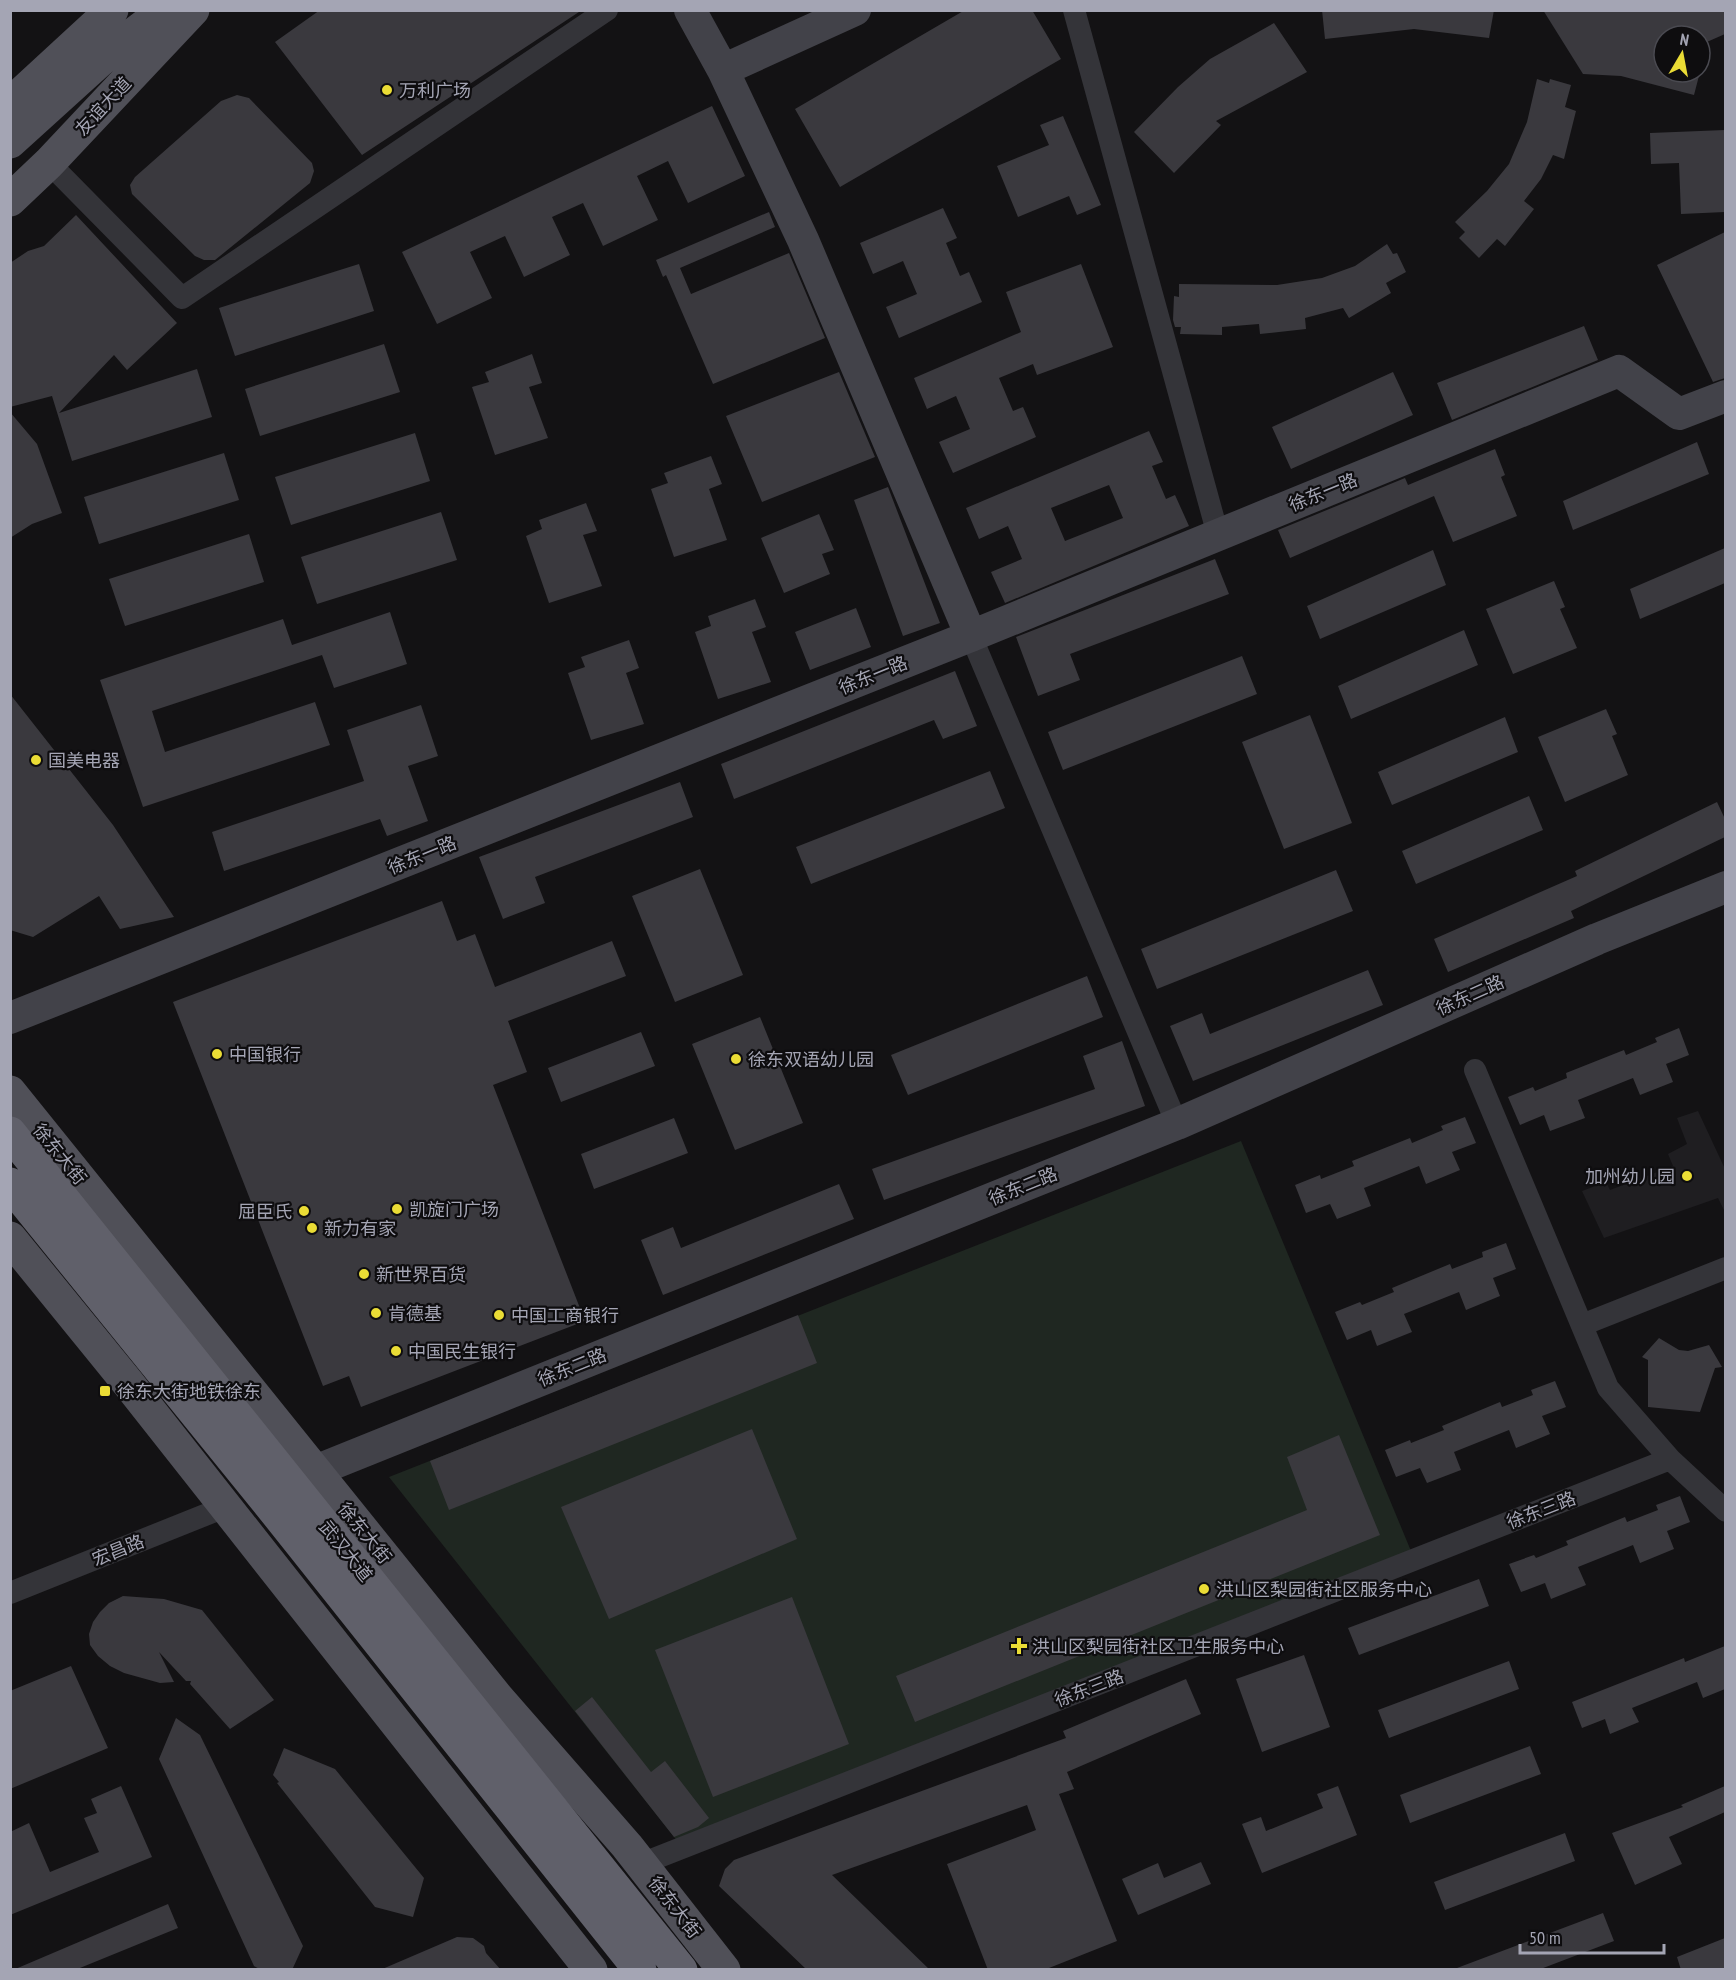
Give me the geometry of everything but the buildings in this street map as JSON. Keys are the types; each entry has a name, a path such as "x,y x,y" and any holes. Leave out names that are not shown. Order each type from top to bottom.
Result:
{"highway":[{"name":"武汉大道","path":"10,1133 681,1970"},
{"name":"武汉大道","path":"10,1184 270,1505 640,1970"}],"main road":[{"path":"10,89 103,10"},
{"path":"10,104 112,10"},
{"path":"10,142 106,56 165,10"},
{"name":"友谊大道","path":"10,200 49,163 193,10"},
{"name":"徐东大街","path":"10,1092 497,1696 641,1864 724,1970"},
{"path":"10,1238 591,1970"}],"street":[{"path":"49,163 182,298 607,10"},
{"path":"690,10 723,70 803,240 1177,1124"},
{"path":"723,70 855,10"},
{"path":"1074,10 1218,536"},
{"name":"徐东一路","path":"10,1018 971,636 1619,371 1679,414 1725,396"},
{"name":"徐东二路","path":"315,1471 1177,1124 1598,939 1725,887"},
{"path":"1475,1070 1608,1388 1670,1459 1725,1511"},
{"path":"1582,1325 1725,1268"},
{"name":"徐东三路","path":"641,1864 1670,1459"},
{"name":"宏昌路","path":"10,1593 225,1507"}],"shaded area":[{"name":"加州幼儿园","path":"1698,1111 1725,1169 1725,1212 1718,1198 1604,1238 1582,1191 1606,1182 1610,1190 1673,1166 1668,1154 1687,1144 1677,1118"},
{"path":"1241,1141 1411,1551 678,1842 389,1477"}],"place":[{"name":"万利广场","path":"387,90"},
{"name":"国美电器","path":"36,760"},
{"name":"中国银行","path":"217,1054"},
{"name":"徐东双语幼儿园","path":"736,1059"},
{"name":"加州幼儿园","path":"1687,1176"},
{"name":"凯旋门广场","path":"397,1209"},
{"name":"屈臣氏","path":"304,1211"},
{"name":"新力有家","path":"312,1228"},
{"name":"新世界百货","path":"364,1274"},
{"name":"肯德基","path":"376,1313"},
{"name":"中国工商银行","path":"499,1315"},
{"name":"中国民生银行","path":"396,1351"},
{"name":"徐东大街地铁徐东","path":"105,1391"},
{"name":"洪山区梨园街社区服务中心","path":"1204,1589"},
{"name":"洪山区梨园街社区卫生服务中心","path":"1019,1646"}]}
